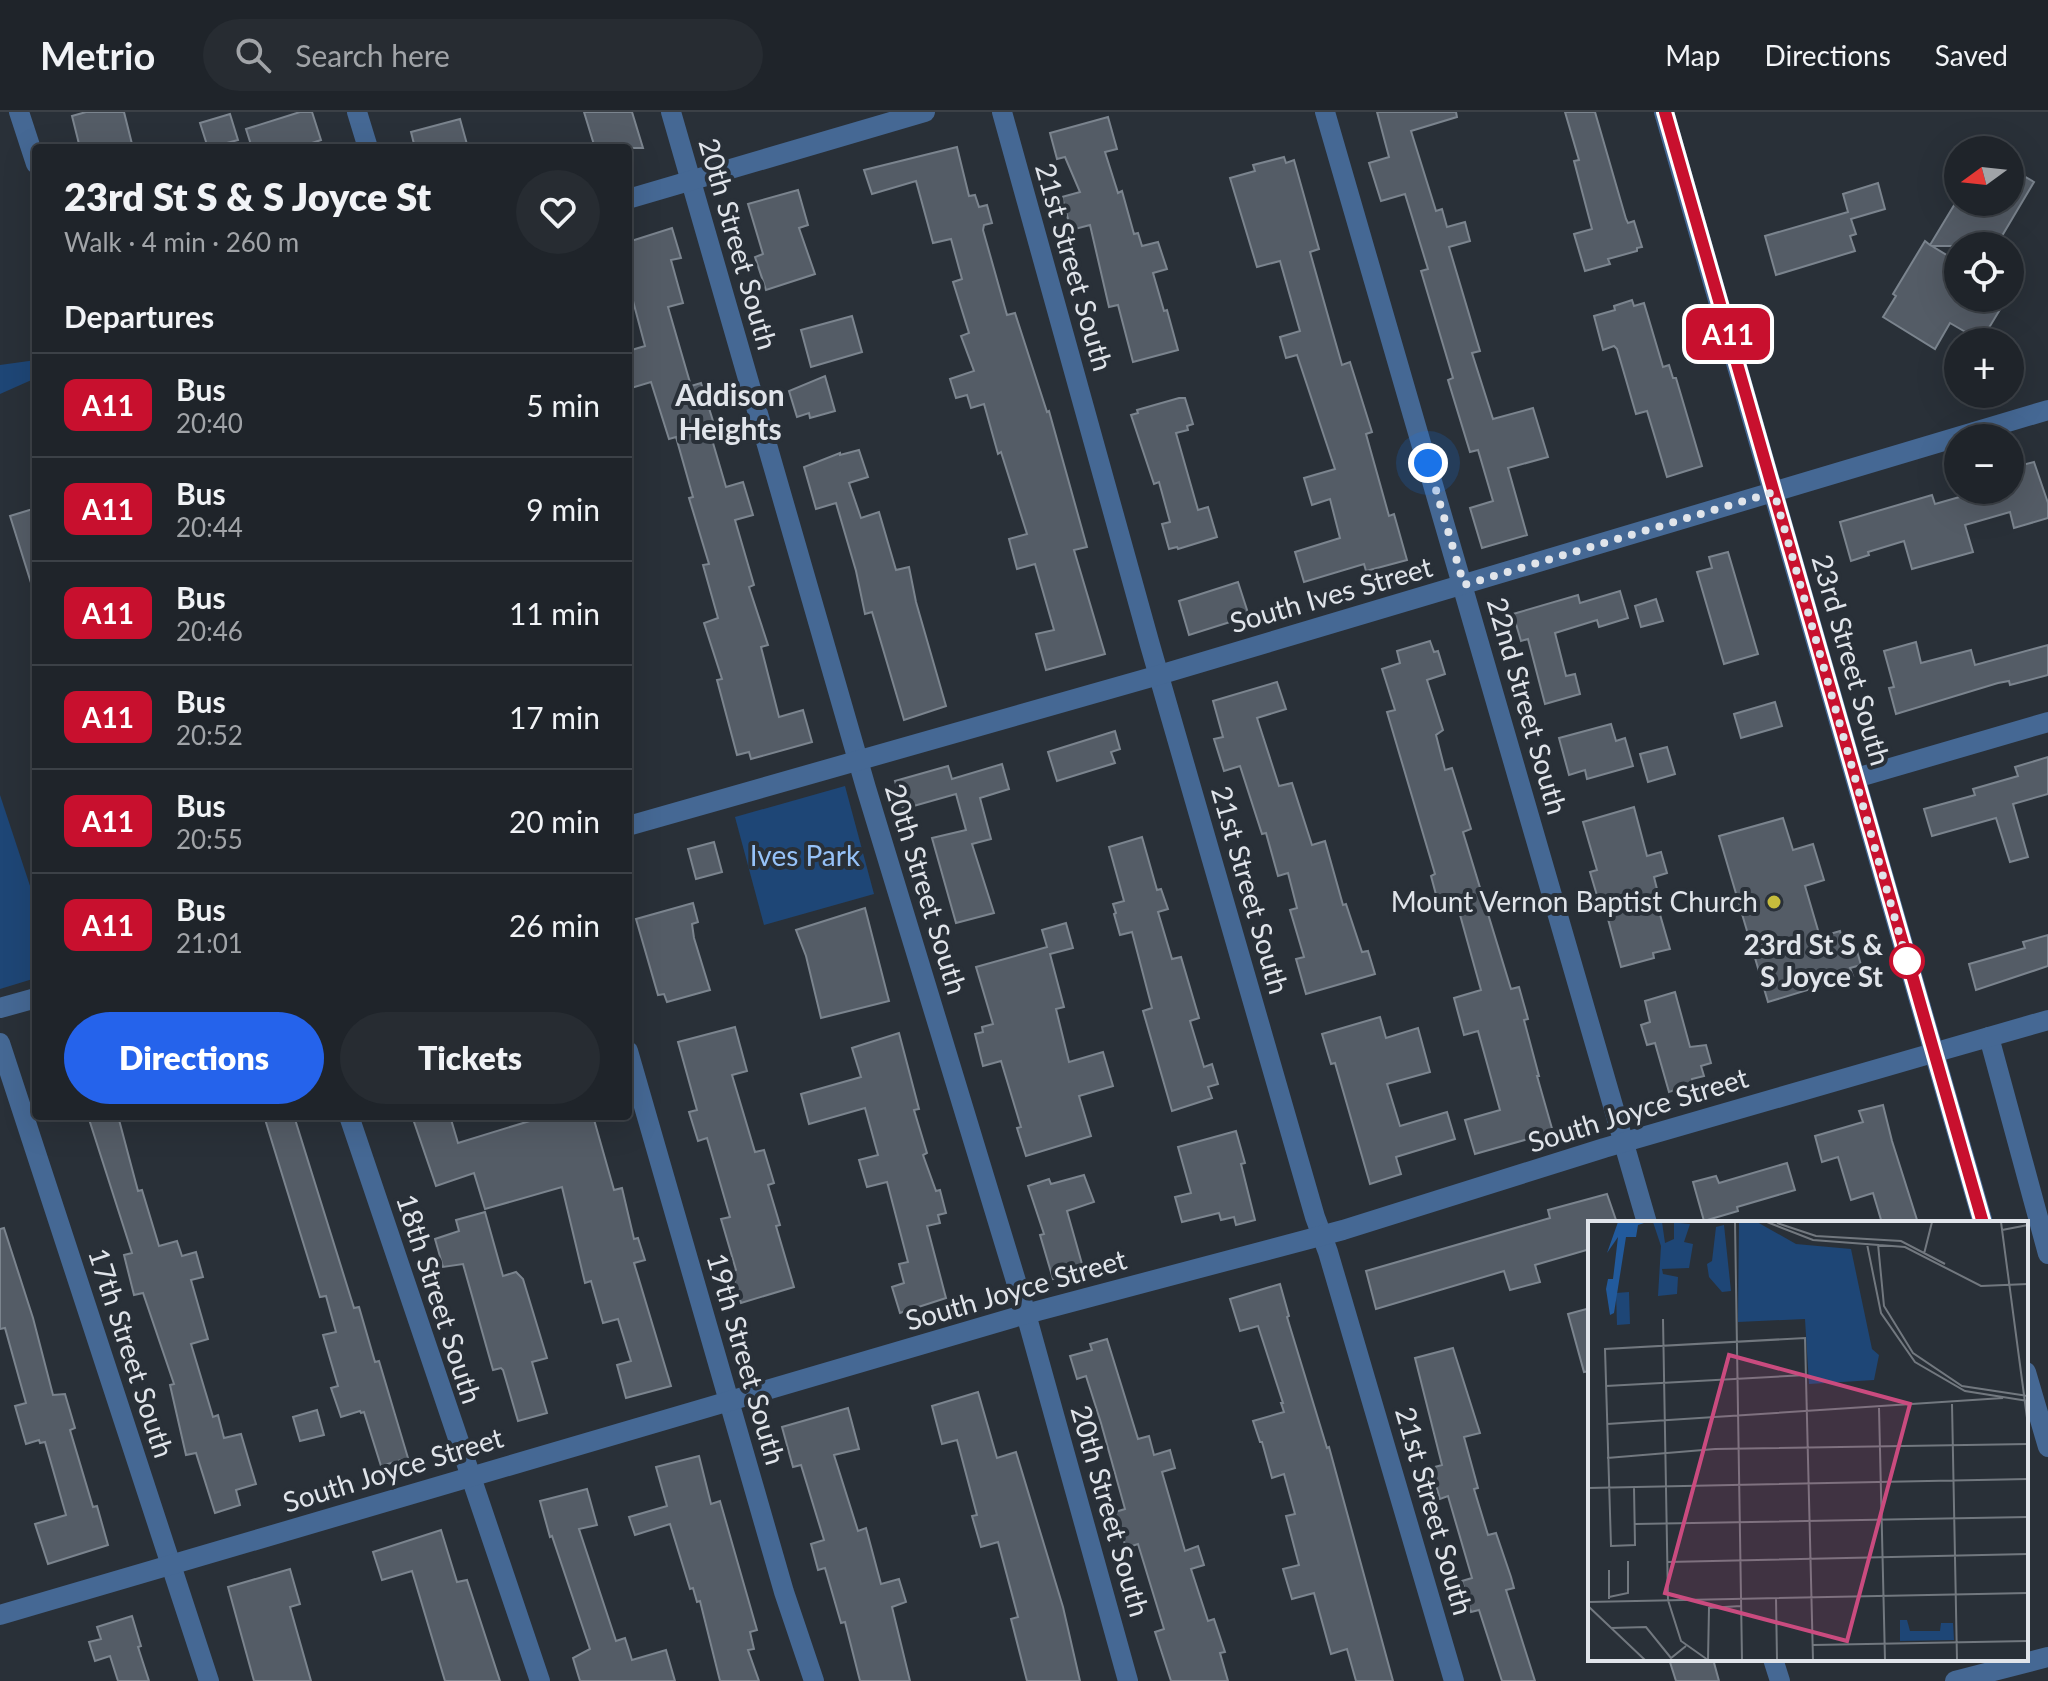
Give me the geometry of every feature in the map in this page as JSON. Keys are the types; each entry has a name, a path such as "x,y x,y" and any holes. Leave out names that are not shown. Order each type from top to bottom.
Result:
{"street":[{"path":"19,112 32,152"},
{"path":"357,112 367,144"},
{"name":"20th Street South","path":"671,112 859,760 1026,1314 1128,1681"},
{"path":"632,198 925,112"},
{"name":"21st Street South","path":"1002,112 1159,675 1454,1681"},
{"name":"22nd Street South","path":"1325,112 1646,1221"},
{"name":"23rd Street South","path":"1664,112 1982,1221"},
{"name":"South Ives Street","path":"632,825 1159,675 2048,410"},
{"path":"1856,778 2048,722"},
{"path":"0,1008 32,999"},
{"name":"South Joyce Street","path":"0,1615 1026,1314 1322,1235 1624,1142 2048,1020"},
{"path":"1989,1037 2048,1254"},
{"name":"17th Street South","path":"0,1043 209,1681"},
{"name":"19th Street South","path":"632,1065 784,1592 814,1681"},
{"name":"18th Street South","path":"350,1120 540,1681"},
{"path":"2028,1379 2048,1447"},
{"path":"1955,1681 2048,1657"},
{"path":"1774,1661 1780,1681"}],"green space":[{"path":"32,361 32,380 0,394 0,365"},
{"name":"Ives Park","path":"845,786 874,894 764,925 735,817"},
{"path":"0,795 32,892 32,979 0,989"}],"building":[{"path":"86,112 124,112 132,144 79,144 72,116"},
{"path":"300,112 312,112 321,140 309,144 251,144 246,129"},
{"path":"584,112 632,112 643,148 632,148 632,144 594,144"},
{"path":"1377,112 1456,112 1457,117 1411,131 1436,211 1442,209 1447,227 1465,222 1470,241 1449,247 1480,351 1472,353 1493,419 1533,408 1548,457 1508,468 1527,535 1482,548 1470,508 1493,501 1478,450 1470,452 1448,380 1453,378 1421,271 1428,269 1405,194 1381,201 1369,163 1389,157"},
{"path":"1565,112 1595,112 1626,219 1628,223 1634,221 1642,247 1608,259 1610,264 1585,271 1574,234 1592,229 1574,161 1579,160"},
{"path":"230,114 238,140 207,144 200,123"},
{"path":"1108,117 1117,149 1105,152 1118,193 1122,191 1134,234 1138,233 1142,246 1158,242 1167,269 1153,273 1178,350 1133,362 1118,305 1109,307 1090,225 1071,230 1062,197 1080,192 1065,157 1057,159 1050,133"},
{"path":"460,119 467,144 414,144 411,132"},
{"path":"957,147 969,196 975,195 979,207 987,205 992,223 984,225 983,230 1007,315 1015,313 1049,411 1087,547 1074,550 1105,654 1046,670 1036,634 1054,630 1035,564 1017,569 1009,539 1027,534 1001,452 998,454 984,404 971,408 967,395 956,398 950,379 974,371 961,336 969,333 953,282 962,279 951,239 933,243 916,181 872,194 864,170"},
{"path":"1284,157 1286,163 1294,160 1319,249 1310,252 1330,323 1342,365 1350,362 1372,432 1366,434 1389,516 1394,514 1407,560 1366,571 1364,564 1304,582 1295,552 1340,538 1330,499 1312,505 1304,478 1335,469 1297,355 1286,358 1280,337 1300,331 1280,261 1257,267 1230,178 1255,171 1253,165"},
{"path":"2024,176 2034,182 2024,199"},
{"path":"1878,183 1885,209 1851,219 1856,234 1850,236 1855,251 1776,275 1765,236 1848,212 1843,194"},
{"path":"798,190 808,225 799,228 815,274 766,290 755,257 763,254 748,204"},
{"path":"1948,216 2014,216 2004,232 1944,232 1944,246 1932,246 1944,253 1944,312 1999,312 1989,328 1959,328 1950,323 1944,328 1935,349 1883,317 1925,241 1930,245"},
{"path":"672,228 681,258 671,260 683,303 668,307 691,386 701,383 714,424 708,426 726,487 743,482 753,515 735,520 754,585 749,587 768,645 761,647 779,717 803,710 812,742 751,759 749,752 737,755 717,680 722,679 704,623 718,618 703,565 709,564 689,498 693,497 676,437 669,439 651,382 632,388 632,350 645,346 632,297 632,241"},
{"path":"1632,300 1634,306 1644,303 1663,367 1669,365 1673,378 1676,378 1702,466 1667,477 1647,411 1636,414 1617,349 1614,346 1603,350 1594,316 1615,310 1614,306"},
{"path":"852,316 862,352 811,367 801,330"},
{"path":"825,376 835,411 810,418 809,413 797,417 789,391"},
{"path":"1185,398 1193,424 1187,426 1188,430 1176,433 1198,510 1208,507 1217,537 1169,549 1162,524 1170,522 1159,482 1154,484 1131,415 1138,413 1137,410"},
{"path":"859,450 868,477 849,483 861,518 879,512 896,570 909,567 946,706 904,720 872,612 865,614 836,503 816,509 804,467 840,453"},
{"path":"2034,462 2048,503 2048,518 2014,528 2010,512 1965,525 1973,552 1912,569 1904,541 1868,552 1869,555 1851,561 1840,522 1932,495 1935,504 1944,501 1944,504 2024,504 2024,464"},
{"path":"32,509 32,586 10,516"},
{"path":"1728,552 1758,654 1724,664 1697,572 1712,568 1709,557"},
{"path":"1238,582 1249,616 1189,635 1179,601"},
{"path":"1620,591 1628,618 1599,627 1597,620 1555,633 1566,676 1575,674 1580,694 1545,704 1528,639 1521,641 1513,614 1578,595 1580,603"},
{"path":"1656,599 1663,621 1641,627 1635,606"},
{"path":"1430,641 1434,652 1438,651 1445,674 1427,680 1443,730 1436,735 1445,770 1452,768 1471,829 1463,832 1511,989 1519,987 1528,1019 1524,1020 1537,1076 1553,1132 1475,1154 1465,1120 1500,1110 1478,1031 1464,1035 1454,998 1481,990 1455,897 1438,902 1431,876 1435,874 1387,712 1395,710 1382,669 1400,663 1397,651"},
{"path":"1916,642 1921,663 1971,650 1975,665 2048,645 2048,675 2010,685 2009,681 1998,683 1896,714 1889,688 1894,687 1884,651"},
{"path":"1277,682 1286,709 1257,718 1279,786 1292,783 1312,845 1325,841 1343,905 1346,904 1362,952 1368,951 1375,974 1306,994 1296,959 1304,957 1290,910 1297,908 1288,873 1278,876 1266,833 1262,834 1240,766 1224,771 1214,739 1223,737 1213,701"},
{"path":"1775,702 1782,726 1741,738 1734,714"},
{"path":"1611,724 1616,741 1625,738 1633,766 1587,779 1585,770 1569,775 1559,738"},
{"path":"1115,731 1120,749 1111,752 1115,763 1057,781 1048,752"},
{"path":"1667,747 1675,774 1648,782 1640,754"},
{"path":"2048,757 2048,794 2013,804 2028,857 2010,862 1996,818 1932,836 1924,809 1975,795 1973,789 2018,776 2015,767"},
{"path":"1002,764 1009,789 980,798 991,839 972,844 994,913 956,923 932,838 966,830 956,794 903,809 895,781 948,766 952,779"},
{"path":"1634,807 1647,856 1661,852 1667,873 1654,877 1658,893 1654,894 1670,949 1653,953 1654,958 1621,967 1605,908 1601,909 1590,872 1597,870 1583,822"},
{"name":"Mount Vernon Baptist Church","path":"1783,818 1793,850 1813,844 1824,880 1805,886 1820,937 1840,931 1843,941 1853,937 1861,965 1850,968 1853,976 1768,1002 1719,836"},
{"path":"1142,837 1157,890 1161,889 1168,909 1158,912 1172,959 1181,957 1199,1018 1190,1021 1204,1067 1212,1064 1218,1084 1208,1087 1212,1098 1172,1111 1143,1011 1152,1008 1132,932 1120,935 1114,914 1113,904 1124,901 1109,847"},
{"path":"714,842 722,872 696,879 688,849"},
{"path":"693,903 698,922 692,924 694,938 710,990 667,1002 664,994 658,995 636,919"},
{"path":"865,908 889,1001 821,1018 806,956 796,930"},
{"path":"1066,923 1073,948 1050,954 1064,1007 1056,1009 1069,1062 1103,1052 1113,1086 1079,1096 1091,1136 1026,1156 1017,1128 1021,1127 1001,1061 983,1066 975,1034 983,1032 982,1027 993,1024 976,967 1047,947 1042,930"},
{"path":"2048,935 2048,966 1976,990 1969,964 2025,948 2023,942"},
{"path":"1675,992 1690,1047 1706,1045 1711,1063 1701,1066 1704,1076 1692,1079 1693,1084 1669,1092 1655,1043 1647,1045 1641,1025 1650,1022 1645,1001"},
{"path":"1380,1017 1386,1038 1418,1028 1430,1072 1387,1084 1400,1126 1447,1112 1455,1139 1396,1157 1401,1174 1370,1184 1335,1063 1331,1064 1322,1034"},
{"path":"735,1027 747,1071 732,1075 755,1152 764,1150 774,1183 768,1185 794,1287 741,1303 732,1272 736,1270 721,1219 730,1217 707,1138 698,1141 689,1112 697,1110 678,1042"},
{"path":"899,1033 919,1109 914,1110 927,1153 923,1155 936,1191 940,1190 946,1213 938,1215 940,1223 927,1226 946,1298 900,1313 892,1287 904,1283 899,1264 908,1262 887,1182 867,1187 859,1160 878,1155 865,1108 809,1124 801,1094 861,1077 852,1048"},
{"path":"1883,1105 1917,1221 1881,1221 1873,1193 1851,1200 1838,1157 1822,1162 1815,1136 1863,1122 1859,1111"},
{"path":"89,1120 119,1120 138,1191 142,1190 159,1246 177,1241 182,1256 196,1252 203,1277 191,1280 208,1339 191,1344 213,1417 218,1415 224,1438 241,1434 256,1484 236,1490 240,1505 215,1513 196,1453 186,1455 170,1385 174,1384 143,1293 134,1295 124,1255 132,1253"},
{"path":"265,1120 295,1120 354,1308 359,1307 375,1362 379,1361 408,1458 381,1466 364,1412 341,1417 331,1388 338,1386 323,1335 336,1332 326,1296 320,1297"},
{"path":"413,1120 451,1120 458,1143 533,1120 594,1120 614,1190 622,1188 634,1239 638,1238 645,1260 634,1263 671,1386 626,1398 617,1365 631,1361 618,1319 603,1323 591,1281 585,1283 562,1187 485,1209 474,1173 436,1186"},
{"path":"1236,1131 1255,1220 1236,1225 1234,1217 1221,1220 1219,1213 1182,1222 1175,1197 1191,1193 1178,1147"},
{"path":"1787,1163 1795,1190 1737,1207 1738,1211 1704,1221 1693,1182 1716,1176 1719,1183"},
{"path":"1084,1175 1094,1202 1067,1211 1084,1271 1053,1279 1040,1235 1044,1234 1028,1186 1049,1179 1051,1184"},
{"path":"1607,1194 1616,1221 1588,1221 1588,1250 1535,1265 1540,1282 1510,1290 1504,1271 1376,1309 1366,1271 1550,1218 1548,1210"},
{"path":"485,1212 503,1276 516,1272 523,1279 547,1358 532,1362 547,1413 518,1421 503,1370 493,1370 463,1264 443,1267 435,1239 459,1231 456,1220"},
{"path":"4,1228 33,1318 53,1395 65,1394 75,1428 70,1430 108,1545 48,1564 35,1524 66,1515 45,1442 40,1443 39,1440 26,1444 15,1406 26,1403 5,1328 0,1329 0,1229"},
{"path":"1280,1284 1287,1317 1329,1447 1393,1681 1356,1681 1347,1649 1331,1654 1314,1593 1292,1599 1283,1569 1299,1565 1286,1516 1295,1514 1284,1474 1272,1478 1253,1421 1284,1412 1283,1403 1258,1326 1240,1331 1230,1299"},
{"path":"1588,1309 1588,1371 1584,1372 1568,1314"},
{"path":"1107,1339 1138,1439 1149,1436 1154,1455 1170,1450 1175,1468 1162,1472 1185,1551 1198,1546 1204,1565 1191,1569 1208,1621 1214,1619 1225,1652 1220,1653 1228,1681 1171,1681 1155,1632 1164,1629 1138,1544 1126,1548 1115,1512 1125,1509 1101,1423 1086,1376 1077,1379 1070,1356 1092,1350 1090,1344"},
{"path":"1453,1348 1480,1433 1464,1437 1478,1488 1474,1489 1488,1535 1496,1533 1511,1577 1514,1588 1506,1590 1535,1681 1502,1681 1479,1610 1471,1612 1462,1581 1472,1578 1448,1496 1440,1499 1431,1468 1442,1465 1415,1358"},
{"path":"978,1392 997,1458 1016,1452 1063,1607 1080,1681 1027,1681 1011,1619 1018,1617 998,1542 981,1547 972,1516 977,1515 957,1440 942,1444 932,1406"},
{"path":"848,1408 859,1449 834,1455 858,1531 866,1528 881,1584 899,1579 906,1602 892,1607 910,1681 860,1681 845,1622 841,1623 825,1568 818,1570 811,1544 824,1540 801,1465 793,1467 782,1427"},
{"path":"317,1410 324,1435 300,1441 293,1417"},
{"path":"699,1456 711,1504 720,1501 757,1630 750,1632 754,1649 748,1650 759,1681 720,1681 700,1601 697,1602 693,1588 690,1589 670,1524 635,1535 629,1517 667,1506 656,1467"},
{"path":"587,1489 597,1525 579,1529 616,1641 625,1638 632,1660 666,1650 675,1681 580,1681 573,1658 590,1649 540,1501"},
{"path":"441,1530 457,1582 467,1580 500,1681 445,1681 412,1571 382,1580 373,1552"},
{"path":"290,1569 300,1604 290,1607 311,1681 254,1681 228,1587"},
{"path":"132,1616 149,1681 118,1681 110,1656 95,1661 89,1642 101,1639 97,1627"},
{"path":"1670,1661 1714,1661 1719,1681 1676,1681"}],"bus line":[{"name":"A11","path":"1665,112 1982,1221"}],"place":[{"name":"Mount Vernon Baptist Church","path":"1774,902"},
{"name":"23rd St S & S Joyce St","path":"1907,961"}],"district":[{"name":"Addison Heights","path":"730,413"}],"route":[{"path":"1428,463 1464,585 1774,492 1907,961"}]}
